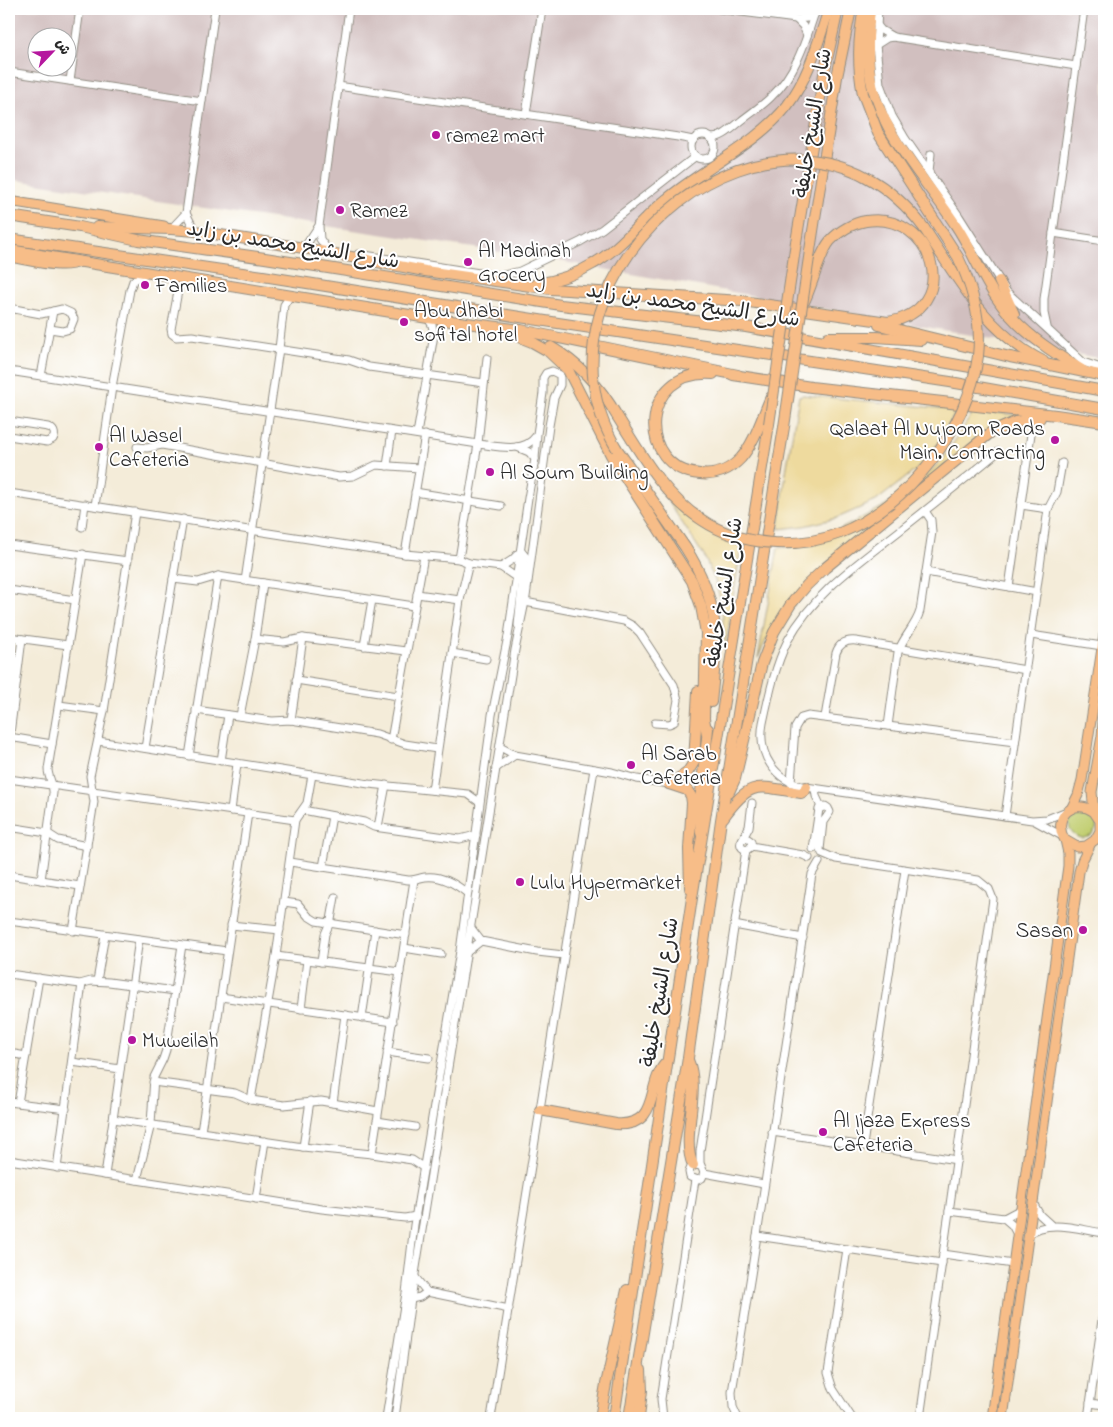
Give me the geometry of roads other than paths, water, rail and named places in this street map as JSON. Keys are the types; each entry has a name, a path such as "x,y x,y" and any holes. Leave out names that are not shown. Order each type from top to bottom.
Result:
{"highway":[{"path":"524,285 568,277 595,263 681,188 767,128 786,108 801,86 830,9"},
{"name":"شارع الشيخ خليفة","path":"614,1418 692,898 703,838 764,423 774,392 796,242 824,74 838,9"},
{"name":"شارع الشيخ خليفة","path":"630,1418 688,1058 724,799 784,426 837,77 851,9"},
{"path":"498,327 535,339 563,354 576,364 609,401 655,475 677,500 694,515 712,526 751,540 795,543 818,540 841,533 862,522 890,502 930,462 955,423 973,380 979,345 976,311 970,283 958,257 878,133 863,94 858,61 858,44 864,9"},
{"path":"870,9 868,34 870,74 884,120 959,230 996,298 1022,327 1052,352 1085,372"},
{"path":"703,838 699,815 716,646 715,618 709,595 694,560 617,449 603,422 594,393 592,357 597,322 610,288 632,252 657,222 688,196 716,179 745,166 770,161 808,160 845,168 879,184 899,200 924,228 970,297 990,322 1001,333 1027,352 1056,366"},
{"name":"شارع الشيخ محمد بن زايد","path":"9,216 80,227 138,240 266,258 551,304 746,327 1104,391"},
{"path":"80,227 196,231 328,252 425,271 524,285 566,290 742,301 888,322 907,317 922,305 932,287 933,268 924,246 911,233 896,224 872,220 860,222 839,233 824,251 812,285 802,305"},
{"name":"شارع الشيخ محمد بن زايد","path":"9,239 262,276 940,381 1104,409"},
{"path":"9,250 428,318 498,327 738,375 811,387 1056,415 1103,423"},
{"path":"999,281 1009,305 1022,327"},
{"path":"829,314 959,345 1104,376"},
{"path":"486,326 515,335 540,346 556,357 568,370 608,450 692,581 703,614 706,642 704,719 707,734"},
{"path":"808,338 876,337 959,345"},
{"path":"738,375 695,374 676,382 668,388 655,412 654,430 659,447 664,455 678,468 696,474 714,474 732,466 739,460 764,423"},
{"path":"724,799 735,779 765,652 779,622 799,594 825,568 990,434 1015,422 1056,415"},
{"path":"669,544 694,601 701,639 695,758 687,773 669,784"},
{"path":"669,784 684,788 690,793 692,799 689,859 692,898"},
{"path":"721,820 736,799 751,789 762,787 802,792 810,788"},
{"path":"688,1058 693,1076 689,1148 700,1168"},
{"path":"540,1110 616,1124 635,1122 650,1107 659,1074 668,1061"},
{"path":"600,1418 626,1295 641,1204 648,1192"},
{"path":"638,1364 642,1372 640,1418"}],"main road":[{"path":"9,201 150,223 171,229"},
{"path":"9,257 60,265 73,265 80,262"},
{"path":"992,1418 1068,866 1068,853 1060,822 1078,795 1082,780 1104,635"},
{"path":"1003,1414 1079,872 1082,860 1097,841 1100,826 1092,792 1101,756 1104,709"},
{"path":"1069,810 1076,807 1086,807 1099,817"},
{"path":"1063,838 1077,847 1097,841"},
{"path":"1046,1028 1052,1032 1050,1050 1053,1061"},
{"path":"996,1378 999,1388 997,1406 1003,1414"}],"street":[{"path":"70,81 80,9"},
{"path":"171,229 186,213 215,9"},
{"path":"328,252 320,239 319,226 349,9"},
{"path":"526,114 542,9"},
{"path":"719,9 796,19 816,12"},
{"path":"878,9 876,45 879,77 885,100 898,127 969,230 1007,292 1083,362 1104,368"},
{"path":"1047,327 1044,299 1084,9"},
{"path":"338,86 694,140 702,135 711,138 723,135 776,92 794,67 816,12"},
{"path":"796,19 807,35"},
{"path":"877,25 881,30 893,37"},
{"path":"876,45 887,38 893,37 1076,66"},
{"path":"9,72 202,101"},
{"path":"694,140 692,149 696,156 703,159 712,155 715,145 711,138"},
{"path":"919,158 931,154 928,171"},
{"path":"345,255 365,254 492,275 504,275 520,271 580,242 602,229 696,156"},
{"path":"186,213 196,231"},
{"path":"304,248 319,226"},
{"path":"1053,233 1104,241"},
{"path":"95,506 112,387 131,286 137,278 146,273"},
{"path":"178,291 172,329 174,336 192,336 279,349 349,360 369,367 484,383"},
{"path":"245,581 284,306 290,296"},
{"path":"1030,312 1039,308 1044,299"},
{"path":"9,308 41,314 62,309 68,310 73,316 74,323 67,330 50,329"},
{"path":"41,376 53,311"},
{"path":"405,554 419,468 427,375 434,335 434,328 428,318"},
{"path":"459,559 478,444 487,358"},
{"path":"9,371 478,444 516,447 527,445 537,434"},
{"path":"386,1418 412,1277 525,602 549,426 554,398 561,382 560,375 555,371 549,371 543,378 535,459 517,578 508,636 492,715 460,951 414,1225 412,1277 411,1299 395,1418"},
{"path":"9,421 48,427 54,433 53,439 48,442 9,436"},
{"path":"386,466 392,431"},
{"path":"1009,587 1031,434"},
{"path":"137,447 147,448 162,445 342,478 363,472 374,466 419,468"},
{"path":"516,447 529,452 535,459"},
{"path":"998,452 823,594 801,620 784,649 776,671 762,730 764,754 778,774 791,783 810,788 1032,820 1047,819 1069,810"},
{"path":"1005,816 1048,509 1057,492 1062,463"},
{"path":"9,492 405,554 459,559 469,563 501,567 517,578"},
{"path":"415,492 501,506"},
{"path":"82,528 85,504"},
{"path":"1021,505 1048,509"},
{"path":"888,726 899,648 919,616 932,528 929,517 924,511"},
{"path":"73,931 94,802 90,776 104,711 136,512"},
{"path":"144,748 183,519"},
{"path":"9,545 128,560"},
{"path":"501,567 521,551"},
{"path":"519,629 517,620 526,558 521,551"},
{"path":"40,880 53,786 48,772 83,554"},
{"path":"391,740 424,556"},
{"path":"432,790 460,600 469,563"},
{"path":"926,572 1037,592"},
{"path":"173,579 198,582 218,576 414,606"},
{"path":"189,756 218,576"},
{"path":"240,716 264,583"},
{"path":"9,590 76,600"},
{"path":"417,594 460,600"},
{"path":"364,646 372,600"},
{"path":"525,602 624,621 637,629 672,680 677,695 678,705 674,722 671,724 655,723"},
{"path":"1030,635 1102,646"},
{"path":"9,637 68,645"},
{"path":"255,639 284,642 303,638 406,651"},
{"path":"291,720 303,638"},
{"path":"22,639 9,739 52,744"},
{"path":"825,718 836,653 840,646 852,640 1026,670"},
{"path":"452,653 486,659"},
{"path":"296,680 398,696"},
{"path":"59,705 104,711"},
{"path":"196,710 272,721 291,720 377,734 405,744 437,748"},
{"path":"221,762 228,715"},
{"path":"791,783 796,724 804,716 1015,742"},
{"path":"98,741 369,784 468,794 481,789"},
{"path":"500,747 515,755 669,784"},
{"path":"496,768 515,755"},
{"path":"231,811 237,764"},
{"path":"491,1418 594,769"},
{"path":"251,1100 276,956 295,820 307,803 312,775"},
{"path":"9,780 295,820"},
{"path":"378,827 386,785"},
{"path":"810,788 821,807 827,806 830,812 823,822 819,850 823,857 812,874"},
{"path":"468,794 479,802"},
{"path":"695,1180 702,1178 699,1159 700,1151 734,925 749,846 752,803"},
{"path":"302,810 364,822 374,827 460,839 474,846"},
{"path":"201,1132 248,813"},
{"path":"323,867 332,816"},
{"path":"1032,820 1051,828 1063,838"},
{"path":"749,826 742,840 746,838 749,846"},
{"path":"9,827 47,833 58,840 86,846"},
{"path":"460,839 476,835"},
{"path":"749,846 803,855 813,863 836,859"},
{"path":"737,1418 733,1407 732,1392 803,938 812,874 809,859 810,852 819,850 836,859 968,879 976,882 986,892 992,910 920,1418"},
{"path":"290,862 405,880 428,877 454,883 467,893"},
{"path":"863,1145 905,870"},
{"path":"9,874 80,886"},
{"path":"454,883 469,879"},
{"path":"372,1154 414,880"},
{"path":"321,962 325,934 330,923 335,897"},
{"path":"284,902 296,904 310,918 316,921 406,935"},
{"path":"9,921 228,951"},
{"path":"231,925 280,930"},
{"path":"734,925 803,938"},
{"path":"471,928 482,941 537,952 564,955"},
{"path":"362,1018 374,930"},
{"path":"97,981 105,935"},
{"path":"104,1175 139,939"},
{"path":"467,952 482,941"},
{"path":"137,1180 151,1124 155,1072 165,1054 182,945"},
{"path":"404,948 441,954"},
{"path":"276,956 400,972"},
{"path":"301,1009 306,960"},
{"path":"9,974 82,984 88,981 97,981 175,991"},
{"path":"18,1103 39,978"},
{"path":"58,1168 82,984"},
{"path":"221,997 393,1022"},
{"path":"333,1103 346,1015"},
{"path":"388,1052 429,1058"},
{"path":"9,1053 26,1056"},
{"path":"72,1062 120,1068"},
{"path":"153,1082 208,1088 236,1093 251,1100 284,1105 310,1100 378,1111"},
{"path":"303,1147 310,1100"},
{"path":"9,1102 66,1109"},
{"path":"113,1118 303,1147 412,1160 424,1168"},
{"path":"377,1120 415,1127"},
{"path":"772,1132 957,1160"},
{"path":"256,1199 264,1141"},
{"path":"412,1160 426,1155"},
{"path":"9,1160 322,1209 405,1218 416,1216"},
{"path":"695,1180 689,1175 689,1169 700,1168 764,1184"},
{"path":"663,1418 661,1399 695,1180"},
{"path":"1033,1203 1040,1215 1051,1225"},
{"path":"1004,1218 1021,1208"},
{"path":"950,1211 1004,1218 1017,1234"},
{"path":"405,1218 414,1225"},
{"path":"1028,1235 1039,1228 1051,1225 1104,1233"},
{"path":"757,1236 942,1263"},
{"path":"847,1249 828,1367 829,1378 836,1394 852,1418"},
{"path":"943,1254 1013,1264"},
{"path":"412,1277 427,1292 509,1309"},
{"path":"411,1299 420,1297 427,1292"},
{"path":"1088,1418 1104,1306"},
{"path":"1090,1403 1104,1405"}],"place":[{"name":"ramez mart","path":"436,135"},
{"name":"Ramez","path":"340,210"},
{"name":"Al Madinah Grocery","path":"468,262"},
{"name":"Families","path":"145,285"},
{"name":"Abu dhabi sofital hotel","path":"404,322"},
{"name":"Qalaat Al Nujoom Roads Main. Contracting","path":"1055,440"},
{"name":"Al Wasel Cafeteria","path":"99,447"},
{"name":"Al Soum Building","path":"490,472"},
{"name":"Al Sarab Cafeteria","path":"631,765"},
{"name":"Lulu Hypermarket","path":"520,882"},
{"name":"Sasan","path":"1083,930"},
{"name":"Muweilah","path":"132,1040"},
{"name":"Al Ijaza Express Cafeteria","path":"823,1132"}]}
